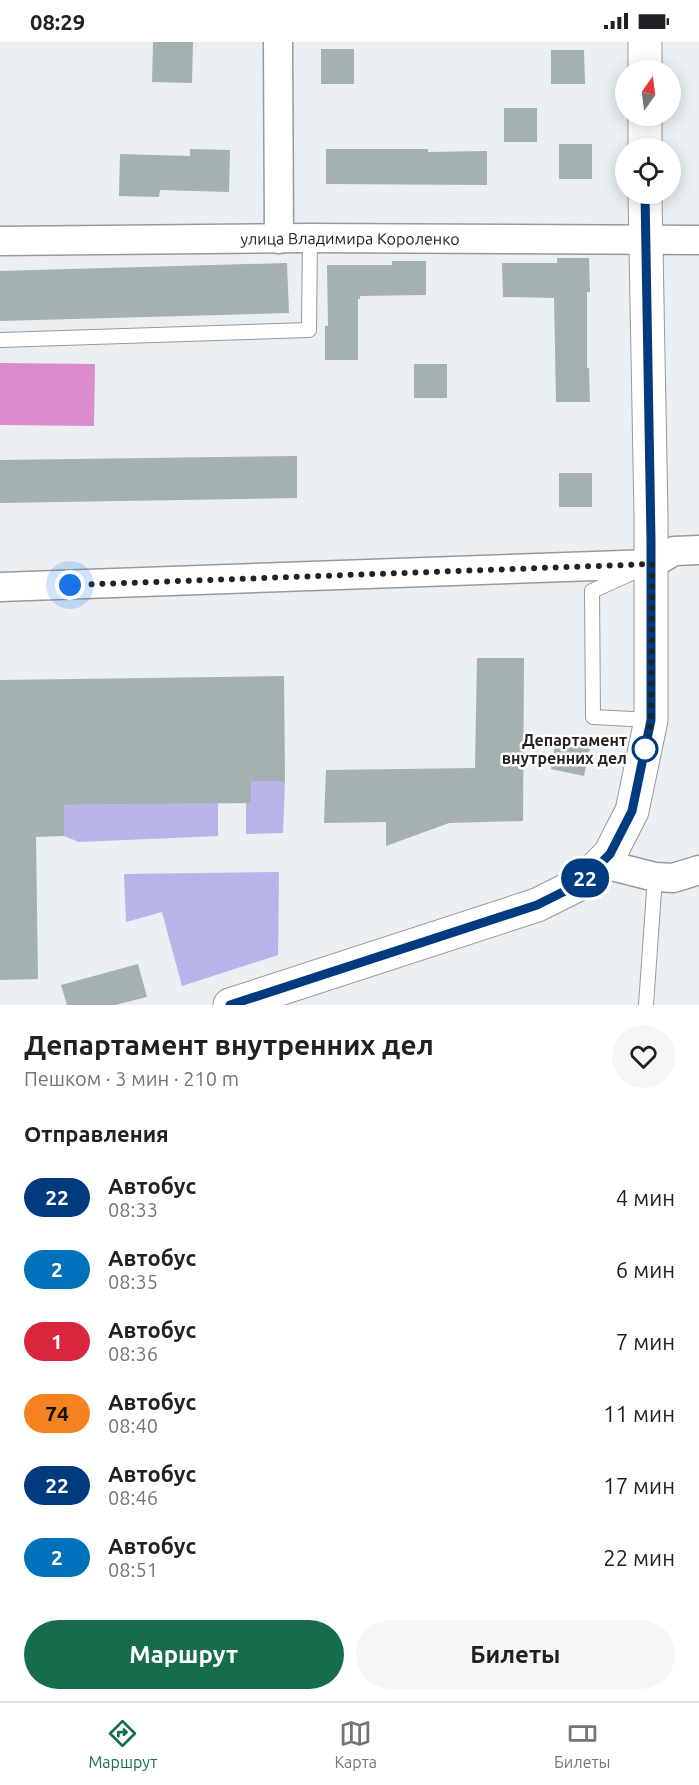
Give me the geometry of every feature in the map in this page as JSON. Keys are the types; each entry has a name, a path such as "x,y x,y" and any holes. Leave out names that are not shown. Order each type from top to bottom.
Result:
{"street":[{"path":"278,42 279,239"},
{"path":"645,42 645,60"},
{"path":"230,1005 262,1000 537,905 581,883 610,854 632,811 651,720 652,564 645,204"},
{"name":"улица Владимира Короленко","path":"0,241 310,238 699,240"},
{"path":"0,587 652,564 674,551 699,550"},
{"path":"600,863 655,877 673,878 699,870"}],"lane":[{"path":"0,340 309,330 310,238"},
{"path":"651,720 593,717 592,591 652,564"},
{"path":"646,1005 655,877"}],"shaded area":[{"path":"0,363 95,364 94,426 0,425"},
{"path":"251,781 285,781 283,833 246,834 246,803 251,803"},
{"path":"218,803 218,836 79,842 64,836 64,805"},
{"path":"279,872 278,955 182,986 162,912 126,922 124,874"}],"building":[{"path":"153,42 193,42 192,83 152,82"},
{"path":"321,49 354,49 354,84 321,84"},
{"path":"551,50 584,50 585,84 551,84"},
{"path":"504,108 537,108 537,142 504,142"},
{"path":"559,144 592,144 592,179 559,179"},
{"path":"190,149 230,150 229,192 160,190 159,197 119,196 120,154 190,156"},
{"path":"326,149 487,151 487,185 326,184"},
{"path":"557,258 589,258 587,368 589,368 590,402 556,402 554,298 503,297 502,263 557,263"},
{"path":"392,261 426,261 426,295 360,296 358,299 358,360 325,360 325,326 328,326 327,265 392,265"},
{"path":"287,263 289,313 0,321 0,271"},
{"path":"414,364 447,364 447,398 414,398"},
{"path":"297,456 297,498 0,503 0,460"},
{"path":"559,473 592,473 592,507 559,507"},
{"path":"477,658 524,658 523,821 449,823 386,846 386,822 324,823 326,770 475,768"},
{"path":"284,676 285,781 251,781 251,803 64,805 64,836 36,837 38,979 0,980 0,680"},
{"path":"556,740 590,747 584,776 551,769"},
{"path":"138,964 147,997 115,1005 67,1005 61,985"}],"bus line":[{"name":"22","path":"230,1005 537,905 581,883 610,854 632,811 651,720 651,540 645,204"}],"place":[{"name":"Департамент внутренних дел","path":"645,749"}],"route":[{"path":"70,585 652,564 651,720 645,749"}]}
